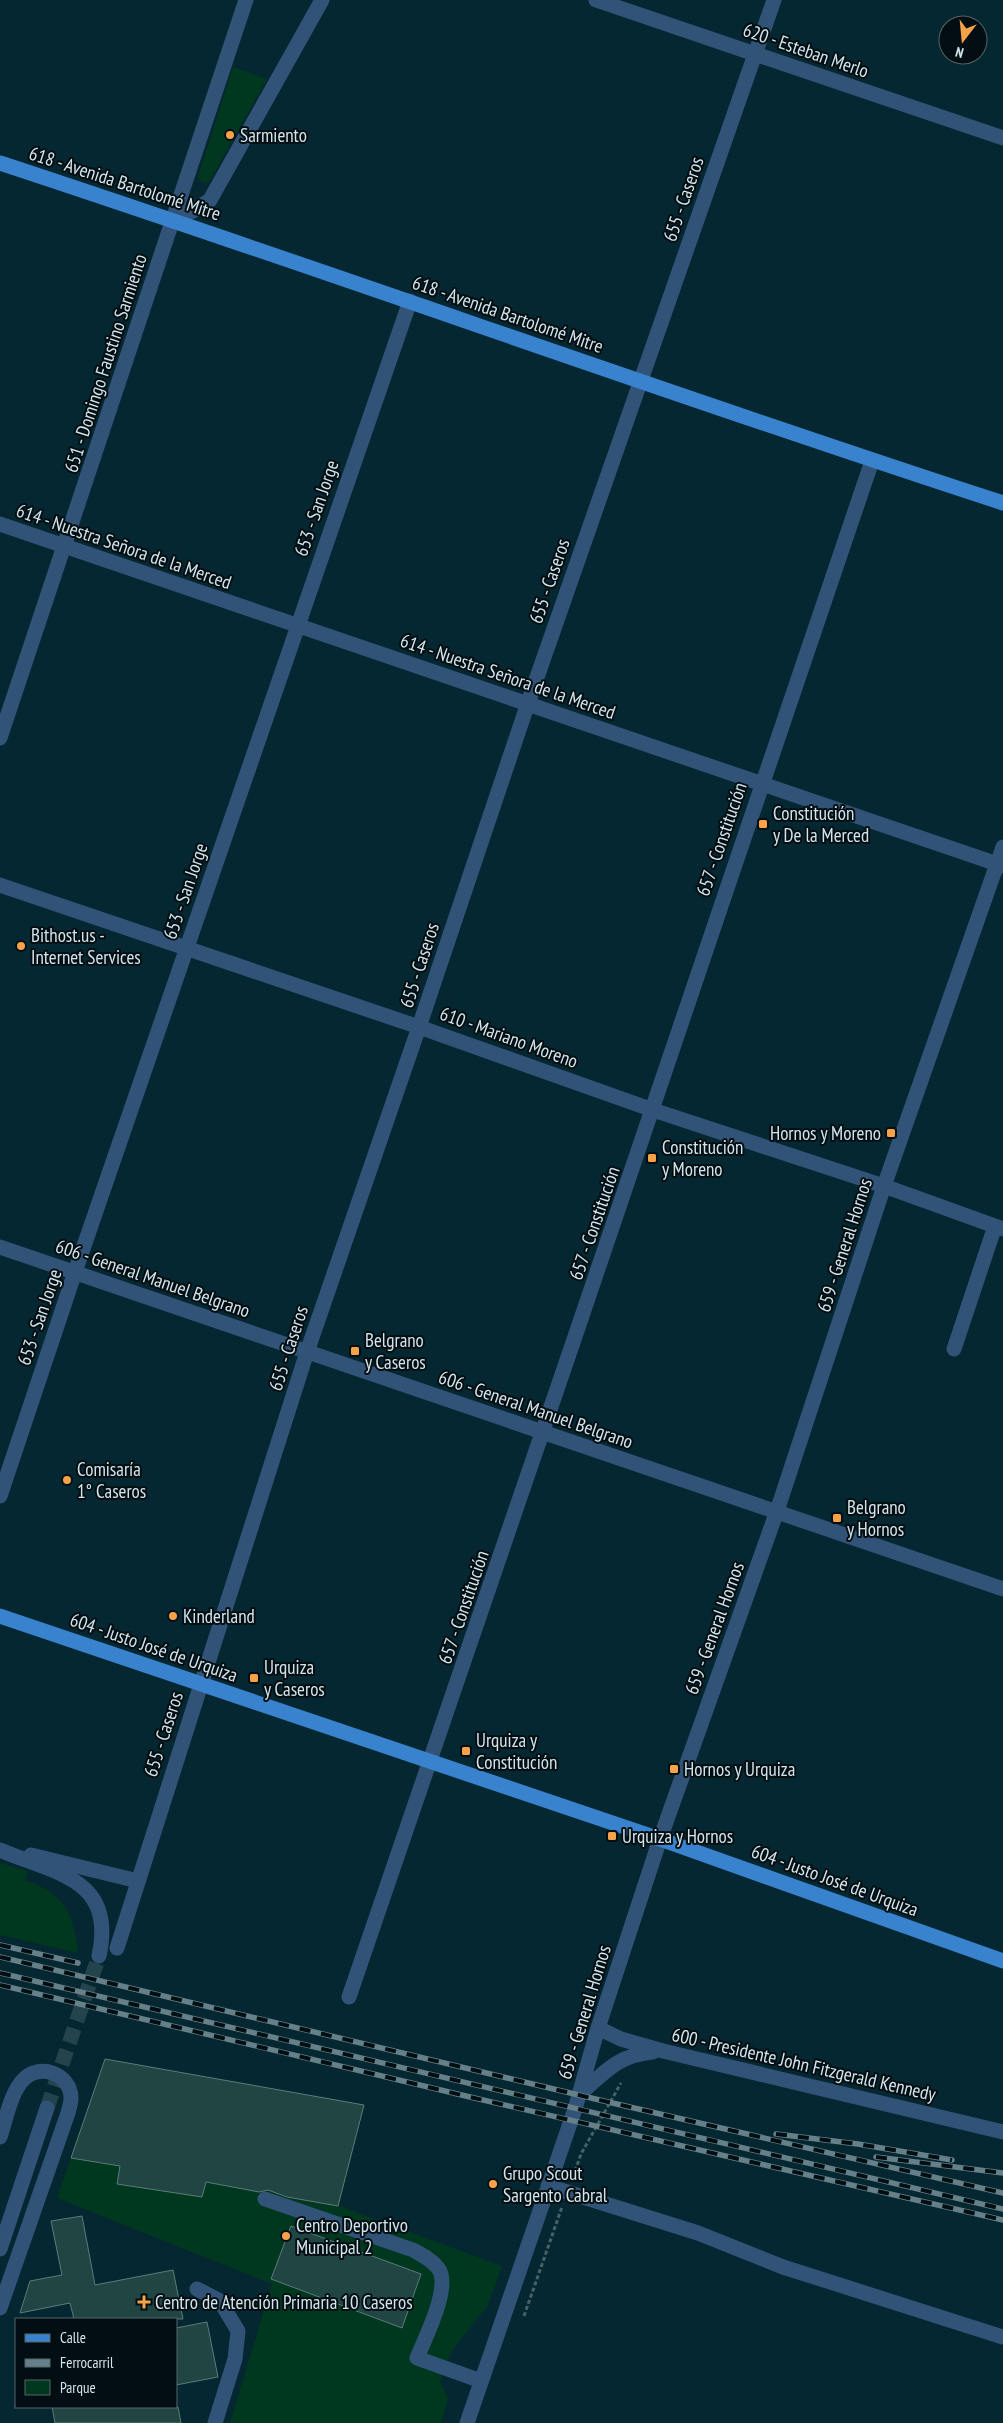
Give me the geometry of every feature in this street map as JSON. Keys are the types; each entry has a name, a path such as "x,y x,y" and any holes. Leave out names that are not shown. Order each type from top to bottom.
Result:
{"main road":[{"name":"618 - Avenida Bartolomé Mitre","path":"0,163 174,220 872,461 1003,503"},
{"name":"604 - Justo José de Urquiza","path":"0,1616 430,1763 660,1839 1003,1961"}],"street":[{"name":"651 - Domingo Faustino Sarmiento","path":"0,738 246,0"},
{"path":"174,220 210,200 322,0"},
{"name":"620 - Esteban Merlo","path":"596,0 1003,138"},
{"name":"655 - Caseros","path":"117,1948 307,1352 420,1027 528,703 774,0"},
{"name":"653 - San Jorge","path":"0,1496 296,626 410,301"},
{"name":"657 - Constitución","path":"349,1997 653,1110 761,784 872,461"},
{"name":"614 - Nuestra Señora de la Merced","path":"0,524 1000,865"},
{"name":"659 - General Hornos","path":"467,2423 579,2095 598,2028 660,1839 777,1511 884,1186 1000,865 1003,847"},
{"name":"610 - Mariano Moreno","path":"0,885 420,1027 653,1110 884,1186 999,1228"},
{"path":"954,1349 999,1228"},
{"name":"606 - General Manuel Belgrano","path":"0,1247 777,1511 1003,1590"},
{"path":"0,1849 138,1881"},
{"path":"0,1849 76,1881 85,1887 93,1896 102,1924 104,1937 100,1956"},
{"name":"600 - Presidente John Fitzgerald Kennedy","path":"598,2028 622,2039 663,2051 1003,2132"},
{"path":"579,2095 612,2065 634,2053 663,2051"},
{"path":"0,2137 15,2092 29,2074 38,2071 50,2071 61,2077 69,2087 71,2098 68,2113 0,2308"},
{"path":"0,2249 47,2108"},
{"path":"548,2186 698,2233 783,2267 1003,2337"},
{"path":"265,2199 413,2250 430,2260 439,2269 443,2278 442,2291 417,2358 482,2381"},
{"path":"197,2289 220,2301 238,2332 235,2359 215,2423"}],"path":[{"path":"522,2322 581,2154 592,2137 608,2102 626,2078"}],"green space":[{"path":"233,67 267,79 209,182 203,183 198,177"},
{"path":"0,1863 28,1871 25,1880 49,1891 65,1906 74,1927 78,1953 0,1935"},
{"name":"Centro Deportivo Municipal 2","path":"105,2059 364,2105 339,2206 502,2266 488,2305 451,2352 440,2382 448,2398 441,2423 230,2423 272,2284 57,2198"}],"building":[{"path":"105,2059 364,2105 338,2206 287,2197 268,2190 259,2192 206,2182 202,2197 117,2184 120,2166 71,2158"},
{"path":"82,2216 95,2285 173,2270 183,2319 74,2318 70,2303 20,2313 30,2281 62,2275 51,2221"},
{"path":"291,2226 421,2274 402,2328 271,2279"},
{"path":"207,2322 218,2377 178,2385 178,2328"},
{"path":"178,2407 181,2423 55,2423 52,2408"}],"tunnel":[{"path":"47,2108 99,1956"}],"railway":[{"path":"0,1945 78,1963"},
{"path":"0,1957 608,2102 1003,2193"},
{"path":"0,1973 1003,2209"},
{"path":"0,1985 470,2097 1003,2220"},
{"path":"776,2134 858,2144 952,2160"},
{"path":"876,2157 1003,2173"}],"place":[{"name":"Sarmiento","path":"230,135"},
{"name":"Constitución y De la Merced","path":"763,824"},
{"name":"Bithost.us - Internet Services","path":"21,946"},
{"name":"Hornos y Moreno","path":"891,1133"},
{"name":"Constitución y Moreno","path":"652,1158"},
{"name":"Belgrano y Caseros","path":"355,1351"},
{"name":"Comisaría 1° Caseros","path":"67,1480"},
{"name":"Belgrano y Hornos","path":"837,1518"},
{"name":"Kinderland","path":"173,1616"},
{"name":"Urquiza y Caseros","path":"254,1678"},
{"name":"Urquiza y Constitución","path":"466,1751"},
{"name":"Hornos y Urquiza","path":"674,1769"},
{"name":"Urquiza y Hornos","path":"612,1836"},
{"name":"Grupo Scout Sargento Cabral","path":"493,2184"},
{"name":"Centro Deportivo Municipal 2","path":"286,2236"},
{"name":"Centro de Atención Primaria 10 Caseros","path":"144,2302"}]}
